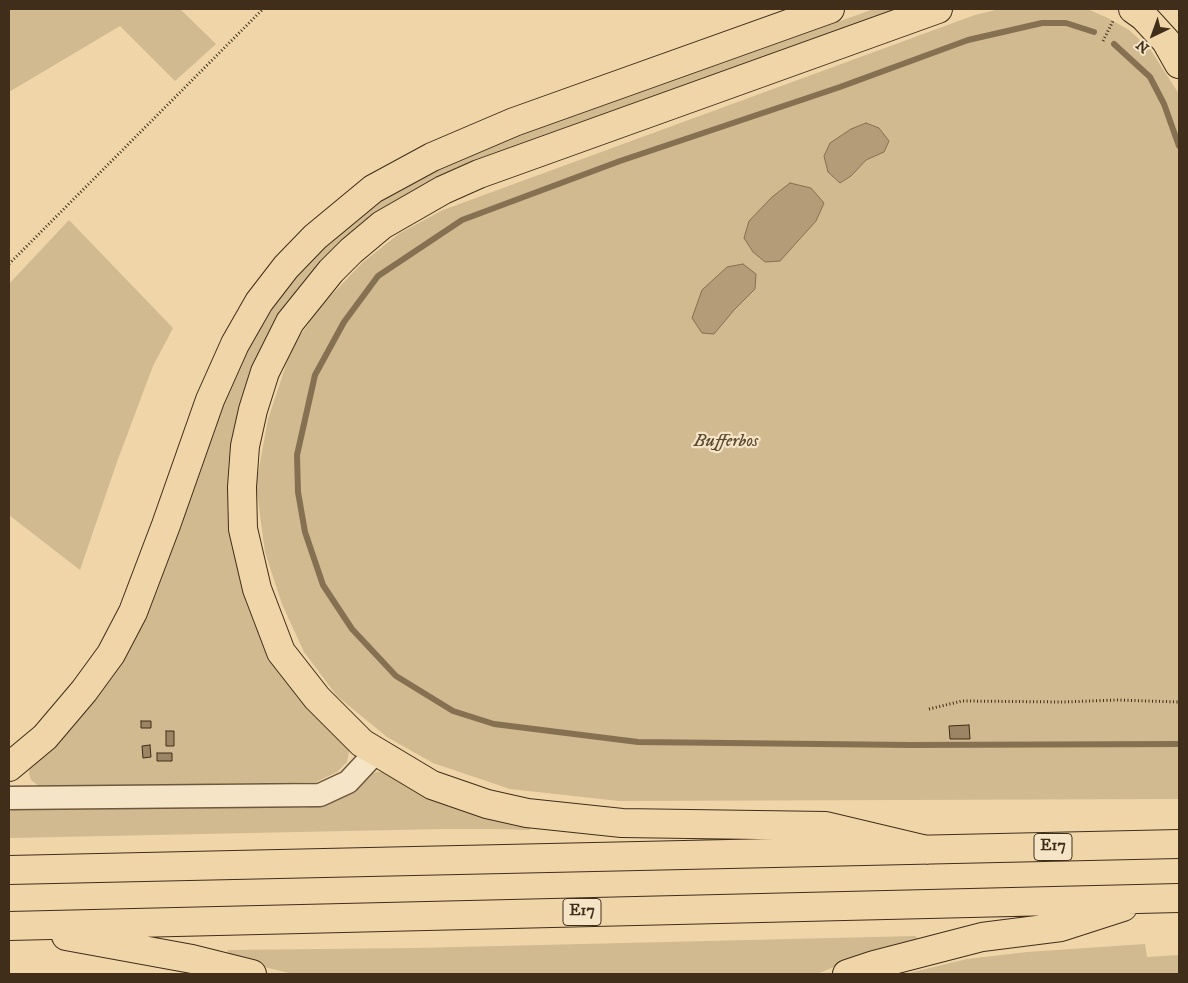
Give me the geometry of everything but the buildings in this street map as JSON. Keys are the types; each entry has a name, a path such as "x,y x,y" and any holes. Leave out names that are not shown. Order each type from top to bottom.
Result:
{"highway":[{"path":"9,767 45,737 84,691 111,654 133,612 210,400 235,344 260,302 286,267 315,237 373,189 432,156 514,122 830,9"},
{"path":"927,850 826,826 622,823 527,812 487,804 432,785 362,743 317,698 281,652 256,589 243,529 242,487 245,446 253,410 265,372 290,322 307,299 351,251 382,225 443,190 479,174 938,9"},
{"path":"1124,13 1144,17 1166,41 1179,64"},
{"name":"E17","path":"9,870 1179,844"},
{"path":"847,974 874,964 982,937 1062,927 1166,898"},
{"name":"E17","path":"9,926 1166,898"},
{"path":"9,926 192,959 252,974"}],"lane":[{"path":"9,798 320,795 348,782 376,752"}],"path":[{"path":"9,264 263,9"},
{"path":"1103,41 1124,13"},
{"path":"929,709 962,701 1063,702 1117,700 1179,702"}],"green space":[{"path":"9,9 180,9 216,44 175,81 120,26 9,92"},
{"path":"874,9 915,9 449,176 272,331 242,575 350,746 347,762 337,772 316,782 40,787 31,780 29,773 30,762 67,733 243,349 273,301 337,228 424,174 508,139"},
{"name":"Bufferbos","path":"1000,9 1087,9 1108,18 1129,30 1150,49 1179,94 1179,799 619,801 510,789 433,763 387,737 337,696 304,652 282,604 265,552 256,485 268,419 292,347 321,306 362,263 400,233 443,210 975,15"},
{"path":"69,220 173,328 153,366 118,459 80,570 9,515 9,284"},
{"path":"387,771 533,826 529,830 442,829 9,838 9,807 216,804 305,808 341,797 368,775"},
{"path":"915,936 920,940 868,953 817,974 293,974 231,959 226,956 228,950 416,948"},
{"path":"1145,944 1147,957 1179,955 1179,974 905,974 967,959 1027,952"}],"shaded area":[{"path":"866,123 879,128 889,141 884,152 866,160 851,176 840,183 828,172 824,156 830,143 851,129"},
{"path":"790,183 811,188 824,203 816,221 780,261 765,262 753,252 744,238 749,221 772,197"},
{"path":"743,264 756,274 755,289 714,334 702,333 692,318 702,290 727,267"}],"waterway":[{"path":"1094,32 1066,23 1042,23 968,40 840,87 620,161 462,220 378,276 344,322 315,375 297,455 298,492 305,532 323,585 352,629 396,676 453,711 494,724 638,742 910,745 1179,744"},
{"path":"1114,44 1150,77 1164,104 1179,146"}]}
